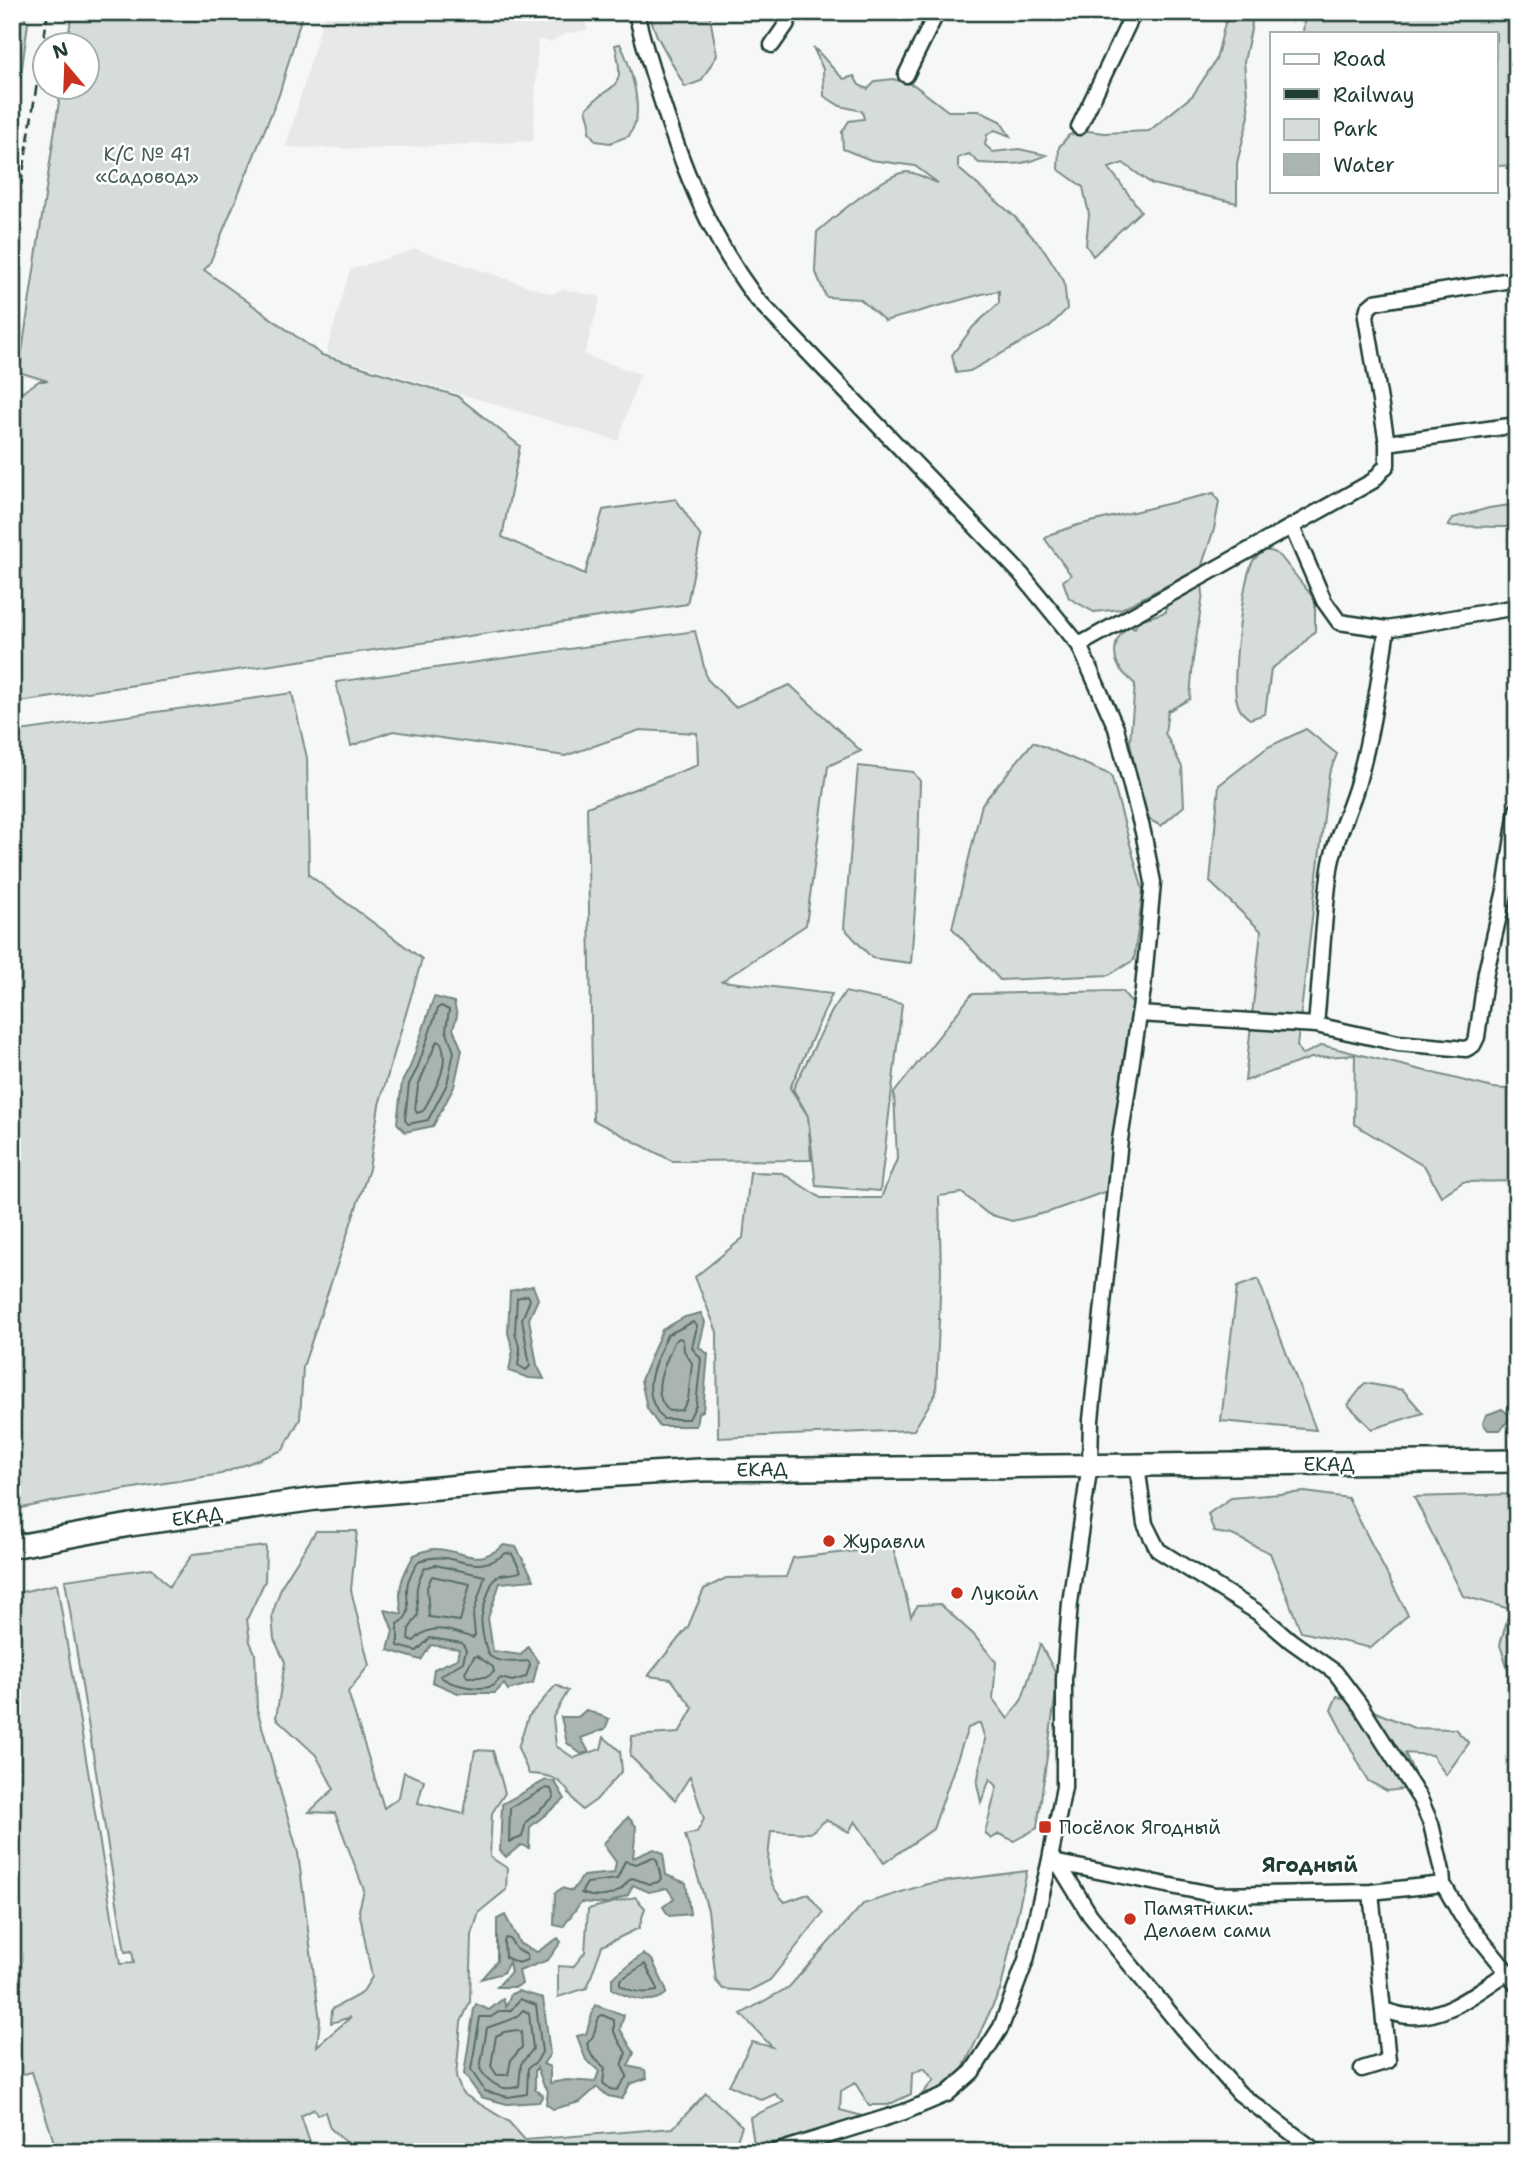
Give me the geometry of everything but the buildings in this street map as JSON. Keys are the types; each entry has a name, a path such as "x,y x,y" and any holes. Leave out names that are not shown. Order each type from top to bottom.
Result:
{"highway":[{"name":"ЕКАД","path":"12,1547 130,1525 316,1499 505,1482 699,1470 1517,1461"}],"street":[{"path":"636,12 686,173 733,268 755,297 1021,574 1079,645 1101,689 1116,728 1153,881 1151,924 1120,1140 1091,1420 1090,1464 1070,1603 1064,1679 1064,1787 1054,1860 1026,1960 1000,2027 972,2072 947,2094 904,2112 775,2152"},
{"path":"772,45 792,12"},
{"path":"906,75 937,12"},
{"path":"1079,127 1134,12"},
{"path":"1079,645 1373,481 1387,465 1387,443 1366,317 1368,308 1375,302 1517,279"},
{"path":"1387,443 1517,425"},
{"path":"1292,527 1324,601 1339,622 1387,629 1517,607"},
{"path":"1316,1025 1330,870 1359,780 1387,629"},
{"path":"1139,1014 1316,1025 1398,1043 1466,1049 1473,1045 1477,1037 1486,972 1505,890 1517,810"},
{"path":"1137,1465 1139,1513 1158,1550 1257,1612 1291,1641 1335,1672 1360,1705 1419,1799 1431,1824 1443,1884 1461,1915 1512,1978 1454,2007 1428,2015 1408,2016 1383,2010"},
{"path":"1054,1860 1216,1895 1371,1892 1443,1884"},
{"path":"1054,1860 1090,1914 1182,2028 1239,2093 1317,2152"},
{"path":"1362,2070 1388,2061 1371,1892"}],"shaded area":[{"path":"325,12 584,12 587,30 564,34 551,42 538,39 533,141 367,149 286,147"},
{"path":"416,249 552,294 563,289 601,297 584,355 640,374 618,441 326,354 350,270"}],"green space":[{"path":"12,12 21,12 28,23 12,142"},
{"name":"К/С № 41 «Садовод»","path":"72,12 303,12 279,95 209,265 204,270 322,355 457,396 520,446 502,537 585,574 603,510 676,499 701,537 687,604 12,703 12,399 39,381 48,381 19,372 59,102 102,102 102,32 69,32"},
{"path":"648,12 709,12 717,55 701,81 685,87 657,36"},
{"path":"1236,12 1249,12 1252,24 1244,62 1249,116 1237,163 1237,203 1152,184 1123,163 1109,168 1141,211 1093,256 1086,245 1089,214 1083,187 1058,169 1059,147 1069,135 1088,131 1149,131 1193,95 1216,60 1225,23"},
{"path":"1305,12 1517,12 1517,165 1498,166 1498,32 1303,32"},
{"path":"620,44 633,81 637,102 636,120 629,136 610,143 596,141 589,132 590,123 586,109 618,79 615,45"},
{"path":"813,47 844,79 854,76 859,85 868,89 876,81 893,79 914,85 948,111 979,111 1000,121 1010,136 995,130 987,135 985,145 993,152 1019,149 1046,155 1021,163 1005,164 979,163 969,154 958,158 958,168 1015,217 1045,251 1064,281 1067,309 1049,327 970,371 956,373 952,355 973,327 999,303 999,291 885,321 860,299 826,297 815,270 817,232 860,197 898,174 911,172 938,183 915,166 871,160 843,149 842,132 849,121 864,119 862,111 840,106 824,96 823,69"},
{"path":"1214,493 1219,502 1214,529 1201,568 1121,609 1094,612 1069,598 1063,581 1071,575 1045,539 1051,534 1078,525"},
{"path":"1517,504 1517,525 1448,526 1453,518"},
{"path":"1265,550 1281,557 1315,600 1315,631 1298,649 1271,669 1265,714 1250,719 1240,710 1236,697 1237,649 1249,571 1254,560"},
{"path":"1202,584 1190,699 1168,711 1165,733 1182,767 1184,806 1161,826 1150,820 1140,795 1130,742 1135,684 1119,667 1115,655 1116,644 1125,629 1130,626 1135,628 1137,621 1166,612 1167,600"},
{"path":"695,631 707,679 735,707 790,685 861,751 828,766 806,925 722,981 832,994 790,1088 808,1116 811,1160 672,1161 593,1120 587,807 698,765 697,733 640,730 565,756 393,731 351,746 336,682"},
{"path":"292,693 307,758 309,875 422,959 379,1105 369,1169 303,1367 300,1419 283,1450 221,1474 12,1510 12,732"},
{"path":"1306,729 1337,754 1329,774 1297,1046 1302,1055 1322,1045 1493,1088 1517,1090 1517,1181 1463,1182 1441,1196 1425,1167 1354,1124 1355,1055 1311,1058 1245,1081 1261,931 1210,882 1219,785 1268,747"},
{"path":"1033,742 1111,775 1143,891 1134,960 1109,975 1000,980 952,928 982,804"},
{"path":"858,766 913,772 920,781 911,963 872,958 844,928"},
{"path":"1122,991 1133,1004 1107,1191 1049,1212 1012,1221 988,1214 962,1193 939,1196 941,1271 936,1393 914,1430 718,1438 717,1332 695,1277 743,1238 750,1172 782,1173 821,1198 881,1198 897,1159 894,1093 972,994"},
{"path":"845,992 902,1004 880,1191 816,1186 808,1116 793,1089 832,1011"},
{"path":"1258,1279 1316,1430 1221,1421 1237,1287"},
{"path":"1365,1383 1403,1390 1423,1413 1372,1429 1348,1405"},
{"path":"1305,1492 1348,1498 1408,1615 1371,1648 1301,1632 1270,1553 1232,1535 1214,1532 1208,1514 1231,1498"},
{"path":"1517,1494 1517,1683 1513,1685 1500,1645 1510,1609 1463,1596 1414,1497"},
{"path":"316,1531 357,1531 351,1590 369,1665 348,1692 384,1808 399,1797 404,1772 424,1780 418,1803 464,1814 475,1750 493,1751 505,1793 492,1813 490,1857 507,1868 506,1890 479,1912 472,1935 470,2002 461,2022 456,2077 462,2093 509,2122 525,2140 673,2128 706,2093 742,2126 733,2152 356,2152 330,2128 325,2112 317,2115 314,2109 301,2116 313,2152 57,2152 32,2072 12,2077 12,1594 57,1584 120,1964 134,1963 132,1951 125,1952 65,1580 152,1568 169,1587 193,1554 266,1546 265,1581 247,1619 250,1642 255,1653 257,1709 298,1853 320,2021 317,2046 351,2017 331,2023 332,2009 362,1993 372,1977 359,1910 364,1890 335,1813 309,1812 334,1789 316,1755 276,1718 285,1662 274,1639 272,1615 282,1585"},
{"path":"893,1547 911,1616 918,1605 940,1604 974,1635 996,1662 993,1699 1008,1719 1022,1699 1040,1644 1058,1677 1037,1828 1014,1841 999,1834 991,1839 985,1833 997,1786 990,1779 981,1802 977,1784 985,1739 980,1723 968,1728 933,1829 884,1863 855,1821 849,1832 826,1820 810,1833 771,1831 768,1869 778,1894 785,1902 808,1894 823,1913 770,1980 749,1991 723,1989 716,1981 708,1910 685,1835 697,1832 704,1819 690,1776 675,1800 630,1756 632,1736 679,1733 693,1708 671,1679 648,1676 688,1627 704,1589 726,1578 786,1577 793,1558"},
{"path":"556,1685 568,1691 553,1717 556,1746 574,1758 601,1749 604,1737 620,1751 622,1771 596,1800 582,1810 562,1783 550,1777 529,1774 518,1748 528,1717"},
{"path":"1337,1696 1414,1728 1455,1729 1469,1743 1446,1775 1432,1755 1405,1753 1420,1787 1387,1791 1368,1781 1331,1710"},
{"path":"1027,1871 1001,1988 962,2071 941,2090 923,2093 934,2080 924,2068 912,2074 911,2094 888,2105 869,2105 855,2083 841,2091 840,2110 863,2116 755,2151 750,2117 784,2102 775,2094 762,2100 729,2085 752,2042 772,2047 741,2014 789,1987 863,1904 927,1884"},
{"path":"635,1897 645,1908 639,1928 602,1946 587,1988 558,1997 558,1966 573,1967 585,1952 588,1909"}],"water":[{"path":"434,997 454,1002 457,1016 453,1029 462,1050 454,1087 433,1126 405,1132 397,1123 402,1082 410,1067"},
{"path":"533,1286 538,1299 529,1319 537,1365 544,1379 529,1378 509,1371 513,1350 508,1333 510,1291"},
{"path":"701,1313 705,1322 699,1347 708,1354 703,1411 698,1413 696,1426 659,1426 647,1408 641,1380 662,1330 685,1317"},
{"path":"1502,1409 1511,1416 1501,1430 1488,1430 1483,1423 1486,1415"},
{"path":"504,1545 516,1547 534,1580 500,1583 488,1618 493,1651 521,1655 528,1647 538,1662 533,1683 508,1690 504,1684 495,1693 458,1693 432,1682 434,1669 457,1659 459,1649 431,1645 421,1660 388,1650 393,1631 385,1610 402,1614 401,1583 414,1555 433,1549 478,1557 486,1556"},
{"path":"586,1710 609,1719 605,1729 581,1738 589,1752 581,1754 567,1743 561,1717 578,1717"},
{"path":"546,1780 555,1782 565,1799 530,1827 529,1848 521,1845 506,1857 500,1851 502,1804"},
{"path":"628,1817 636,1826 633,1858 654,1849 663,1853 666,1875 686,1883 690,1914 669,1916 663,1907 674,1898 667,1888 649,1892 633,1885 628,1895 607,1904 581,1902 563,1927 554,1925 555,1893 562,1888 572,1891 583,1876 614,1873 616,1862 603,1844"},
{"path":"505,1915 520,1944 537,1952 558,1938 561,1942 548,1960 519,1971 522,1984 516,1987 497,1987 511,1972 509,1962 503,1973 481,1979 497,1961 497,1919"},
{"path":"643,1954 652,1960 666,1989 666,1994 660,1998 632,1998 612,1989 612,1978"},
{"path":"518,1991 543,1998 550,2054 543,2064 550,2067 550,2083 567,2080 595,2082 599,2071 586,2060 577,2036 586,2034 595,2005 624,2015 620,2029 634,2053 628,2066 645,2070 647,2078 630,2084 622,2099 608,2096 597,2087 580,2102 553,2109 546,2104 548,2091 537,2067 535,2090 543,2095 539,2102 507,2104 481,2097 464,2074 474,2009 476,2004 489,2010 503,1999 506,2007 511,1994"}],"railway":[{"path":"12,244 48,12"}],"place":[{"name":"Журавли","path":"829,1541"},
{"name":"Лукойл","path":"957,1593"},
{"name":"Посёлок Ягодный","path":"1045,1827"},
{"name":"Памятники. Делаем сами","path":"1130,1919"}],"district":[{"name":"Ягодный","path":"1310,1865"}]}
